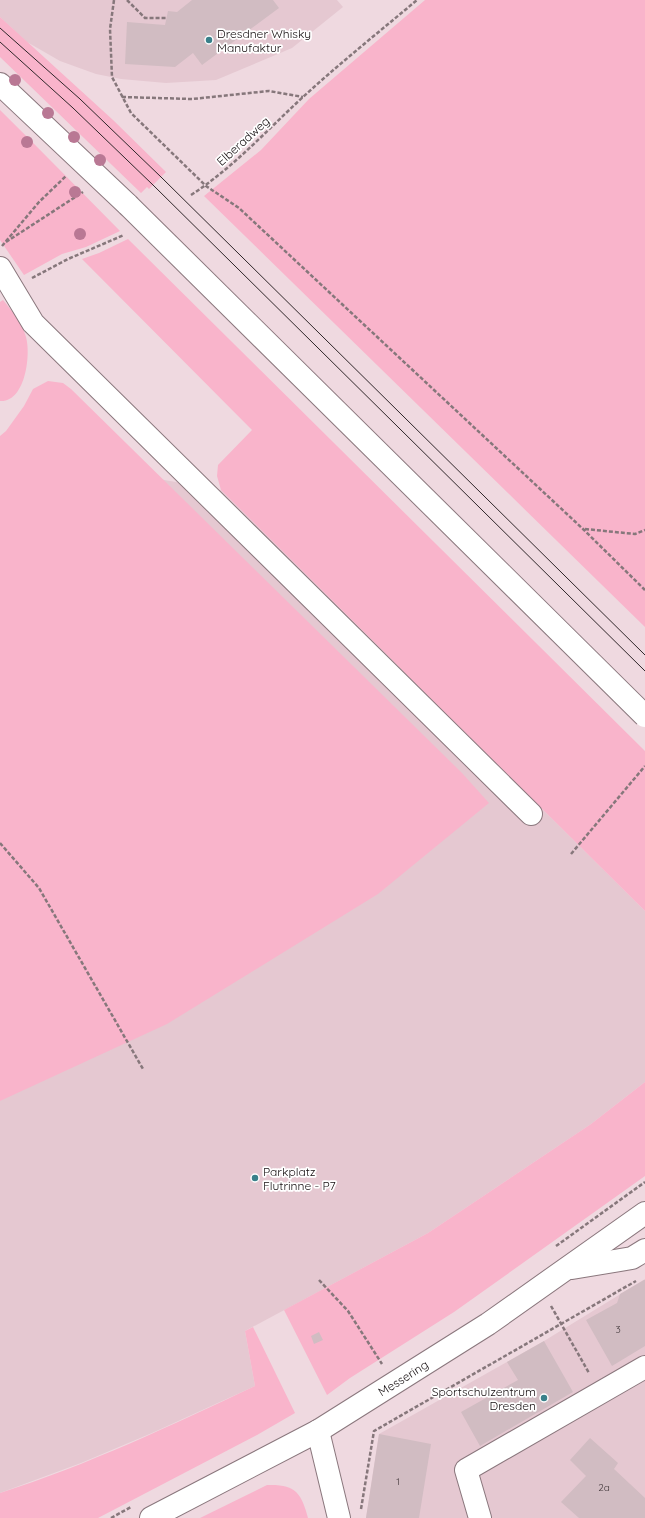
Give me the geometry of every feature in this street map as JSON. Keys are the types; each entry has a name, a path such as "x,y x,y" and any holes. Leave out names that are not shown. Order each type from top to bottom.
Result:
{"street":[{"path":"0,84 128,205 645,716"},
{"path":"0,268 33,324 531,814"},
{"name":"Messering","path":"151,1518 318,1431 488,1324 645,1213"},
{"path":"566,1269 632,1258 645,1250"},
{"path":"480,1518 466,1470 645,1367"},
{"path":"318,1431 339,1518"}],"path":[{"path":"114,0 110,29 112,77 131,114 206,186 239,208 583,529 645,590"},
{"path":"127,0 145,18 166,18"},
{"name":"Elberadweg","path":"191,195 206,186 250,148 304,97 417,0"},
{"path":"122,96 192,99 269,91 304,97"},
{"path":"0,248 39,202 65,177"},
{"path":"4,243 100,180"},
{"path":"13,288 68,259 124,235"},
{"path":"583,529 635,534 645,530"},
{"path":"571,854 645,766"},
{"path":"0,843 39,888 143,1069"},
{"path":"551,1249 645,1182"},
{"path":"319,1280 348,1311 383,1365"},
{"path":"361,1511 374,1431 638,1280"},
{"path":"540,1288 562,1324 600,1393"},
{"path":"376,1368 389,1361"},
{"path":"110,1518 132,1507"}],"shaded area":[{"path":"0,0 337,0 343,7 292,48 216,80 166,83 121,79 96,74 60,61 27,42 0,17"},
{"path":"425,0 645,0 645,627 204,196 261,150 309,99"},
{"path":"0,17 113,120 166,172 149,189 147,187 141,193 0,57"},
{"path":"0,110 120,231 86,247 62,254 24,275 0,240"},
{"path":"128,239 645,751 645,911 221,490 217,476 218,465 252,430 82,259 99,253"},
{"path":"3,300 16,316 21,325 25,334 28,352 25,375 16,394 9,399 0,401 0,302"},
{"path":"48,381 63,383 71,389 462,773 489,803 378,894 167,1024 0,1101 0,436 6,431 24,406 33,389"},
{"path":"0,451 221,490 645,911 645,1082 591,1124 428,1233 245,1331 255,1386 152,1433 81,1463 0,1493"},
{"path":"645,1082 645,1176 454,1312 350,1378 327,1395 284,1310 428,1233 591,1124"},
{"name":"Sportschulzentrum Dresden","path":"645,1279 645,1518 366,1518 379,1434 544,1341"},
{"path":"253,1327 295,1413 257,1435 98,1518 0,1518 0,1493 97,1457 161,1430 255,1386 245,1331"},
{"path":"267,1485 284,1486 295,1491 303,1502 308,1518 200,1518"}],"building":[{"name":"Dresdner Whisky Manufaktur","path":"192,0 273,0 279,8 202,65 193,53 175,67 125,64 127,22 165,25 168,11 177,12"},
{"path":"644,1280 645,1346 612,1366 586,1320 617,1303 620,1294"},
{"path":"319,1332 323,1340 314,1344 311,1336"},
{"path":"544,1341 573,1392 480,1446 461,1412 518,1380 507,1362"},
{"path":"379,1434 431,1444 419,1518 366,1518"},
{"path":"590,1438 618,1463 614,1469 645,1498 645,1518 579,1518 561,1502 586,1476 570,1460"}],"tram line":[{"path":"0,28 80,99 161,177 645,655"},
{"path":"0,42 73,108 153,185 645,671"}],"place":[{"name":"Dresdner Whisky Manufaktur","path":"209,40"},
{"name":"Parkplatz Flutrinne - P7","path":"255,1178"},
{"name":"Sportschulzentrum Dresden","path":"544,1398"}]}
